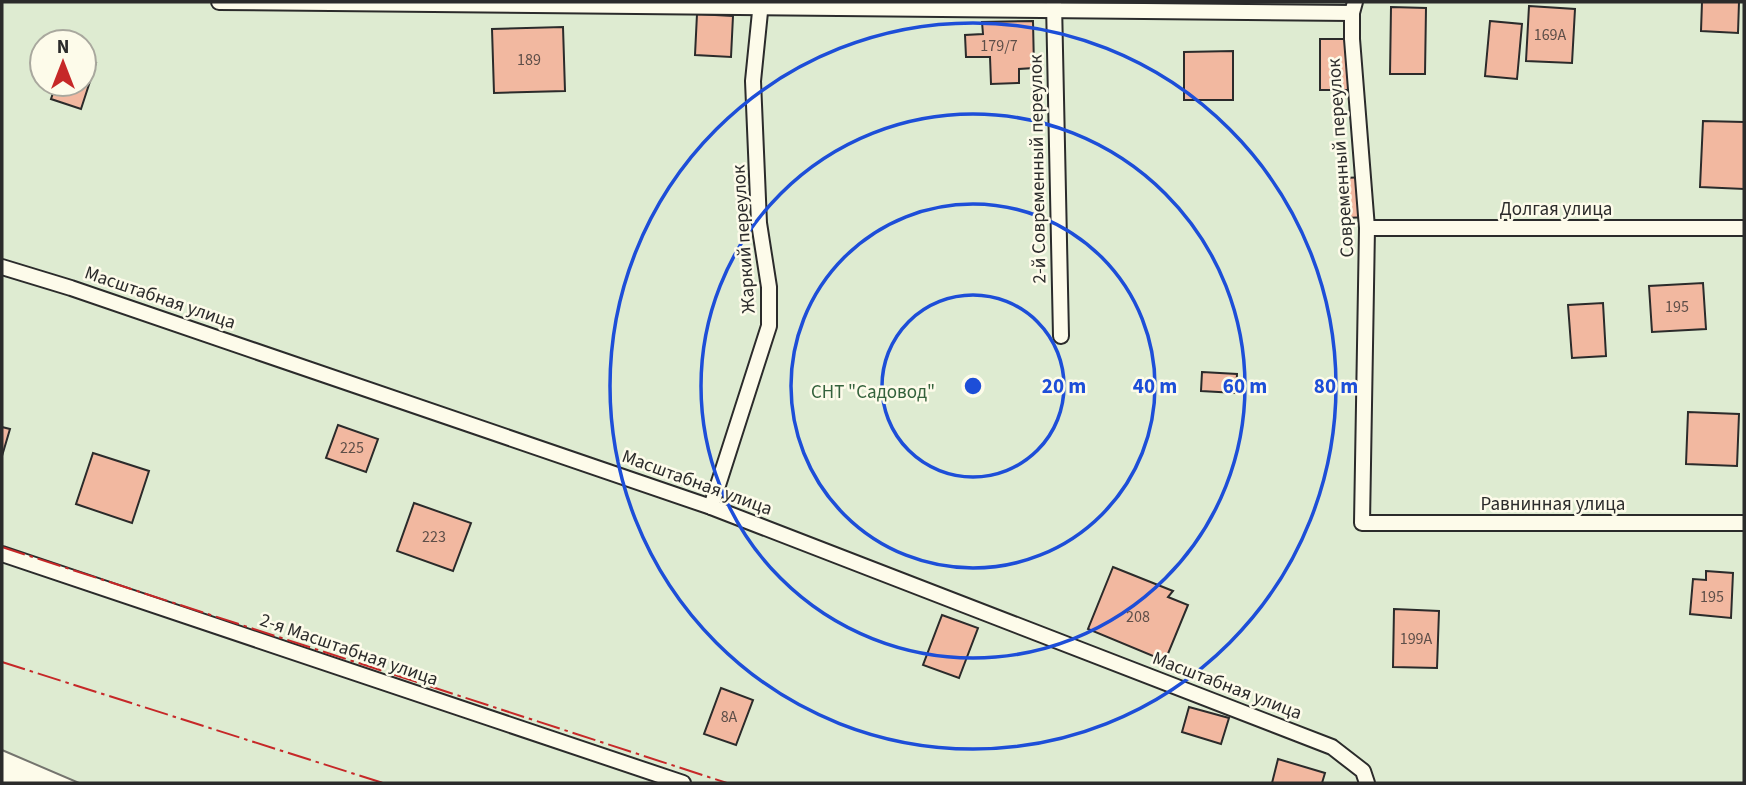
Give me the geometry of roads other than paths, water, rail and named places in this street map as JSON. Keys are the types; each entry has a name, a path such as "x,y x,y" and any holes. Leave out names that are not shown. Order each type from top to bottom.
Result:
{"lane":[{"path":"219,2 1354,7"},
{"name":"Жаркий переулок","path":"711,506 769,326 769,286 760,223 753,81 761,4"},
{"name":"2-й Современный переулок","path":"1054,6 1061,336"},
{"name":"Современный переулок","path":"1354,7 1352,39 1367,228 1362,523"},
{"name":"Долгая улица","path":"1367,228 1744,228"},
{"name":"Масштабная улица","path":"2,267 84,292 711,506 1332,747 1365,777"},
{"name":"Равнинная улица","path":"1362,523 1744,523"},
{"name":"2-я Масштабная улица","path":"2,554 683,783"}],"park label":[{"name":"СНТ \"Садовод\"","path":"873,392"}]}
